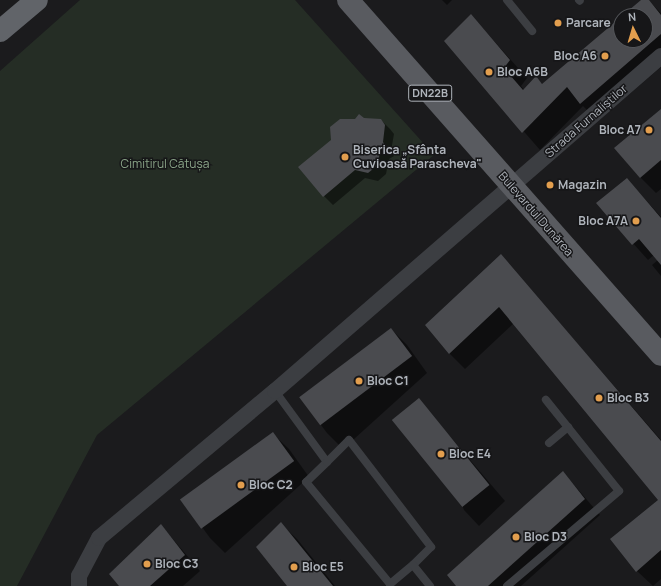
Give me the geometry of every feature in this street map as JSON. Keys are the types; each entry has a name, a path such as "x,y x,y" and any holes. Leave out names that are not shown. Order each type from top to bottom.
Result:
{"highway":[{"path":"0,31 37,0"}],"main road":[{"name":"Bulevardul Dunărea","path":"348,0 661,356"}],"street":[{"name":"Strada Furnaliștilor","path":"79,586 79,576 99,538 275,391 661,56"}],"lane":[{"path":"507,0 532,31"},
{"path":"275,391 327,462"},
{"path":"507,586 619,491 546,400"},
{"path":"549,443 568,427"},
{"path":"349,440 431,547 390,584 306,482 327,462 349,440"},
{"path":"412,565 430,586"}],"green space":[{"name":"Cimitirul Cătușa","path":"80,0 295,0 434,155 97,435 17,586 0,586 0,71"}],"building":[{"path":"641,0 649,0 661,15 661,34 653,41 653,8 632,8"},
{"path":"471,14 510,60 504,68 523,90 536,76 542,84 613,24 613,48 645,48 580,104 567,87 522,133 444,41"},
{"name":"Bloc A7","path":"661,109 661,160 640,178 614,148"},
{"name":"Biserica „Sfânta Cuvioasă Parascheva\"","path":"359,114 364,118 381,119 385,125 383,142 386,147 380,150 378,165 368,173 355,170 323,197 298,167 331,140 330,127 340,119 355,119"},
{"name":"Bloc A7A","path":"627,178 661,218 661,265 639,239 632,245 596,203"},
{"name":"Bloc B3","path":"501,254 661,441 661,550 636,572 610,539 658,500 499,307 449,354 425,325"},
{"name":"Bloc C1","path":"391,328 412,356 320,425 299,397"},
{"name":"Bloc E4","path":"419,398 489,485 462,507 392,420"},
{"name":"Bloc C2","path":"273,432 294,461 201,529 180,500"},
{"name":"Bloc D3","path":"563,471 585,499 488,586 456,586 447,575"},
{"name":"Bloc E5","path":"281,522 333,586 287,586 256,547"},
{"name":"Bloc C3","path":"161,524 185,555 150,586 119,586 109,574"}],"place":[{"name":"Parcare","path":"558,23"},
{"name":"Bloc A6","path":"605,56"},
{"name":"Bloc A6B","path":"489,72"},
{"name":"Bloc A7","path":"649,130"},
{"name":"Biserica „Sfânta Cuvioasă Parascheva\"","path":"345,157"},
{"name":"Magazin","path":"550,185"},
{"name":"Bloc A7A","path":"636,221"},
{"name":"Bloc C1","path":"359,381"},
{"name":"Bloc B3","path":"599,398"},
{"name":"Bloc E4","path":"441,454"},
{"name":"Bloc C2","path":"241,485"},
{"name":"Bloc D3","path":"516,537"},
{"name":"Bloc C3","path":"147,564"},
{"name":"Bloc E5","path":"294,567"}]}
